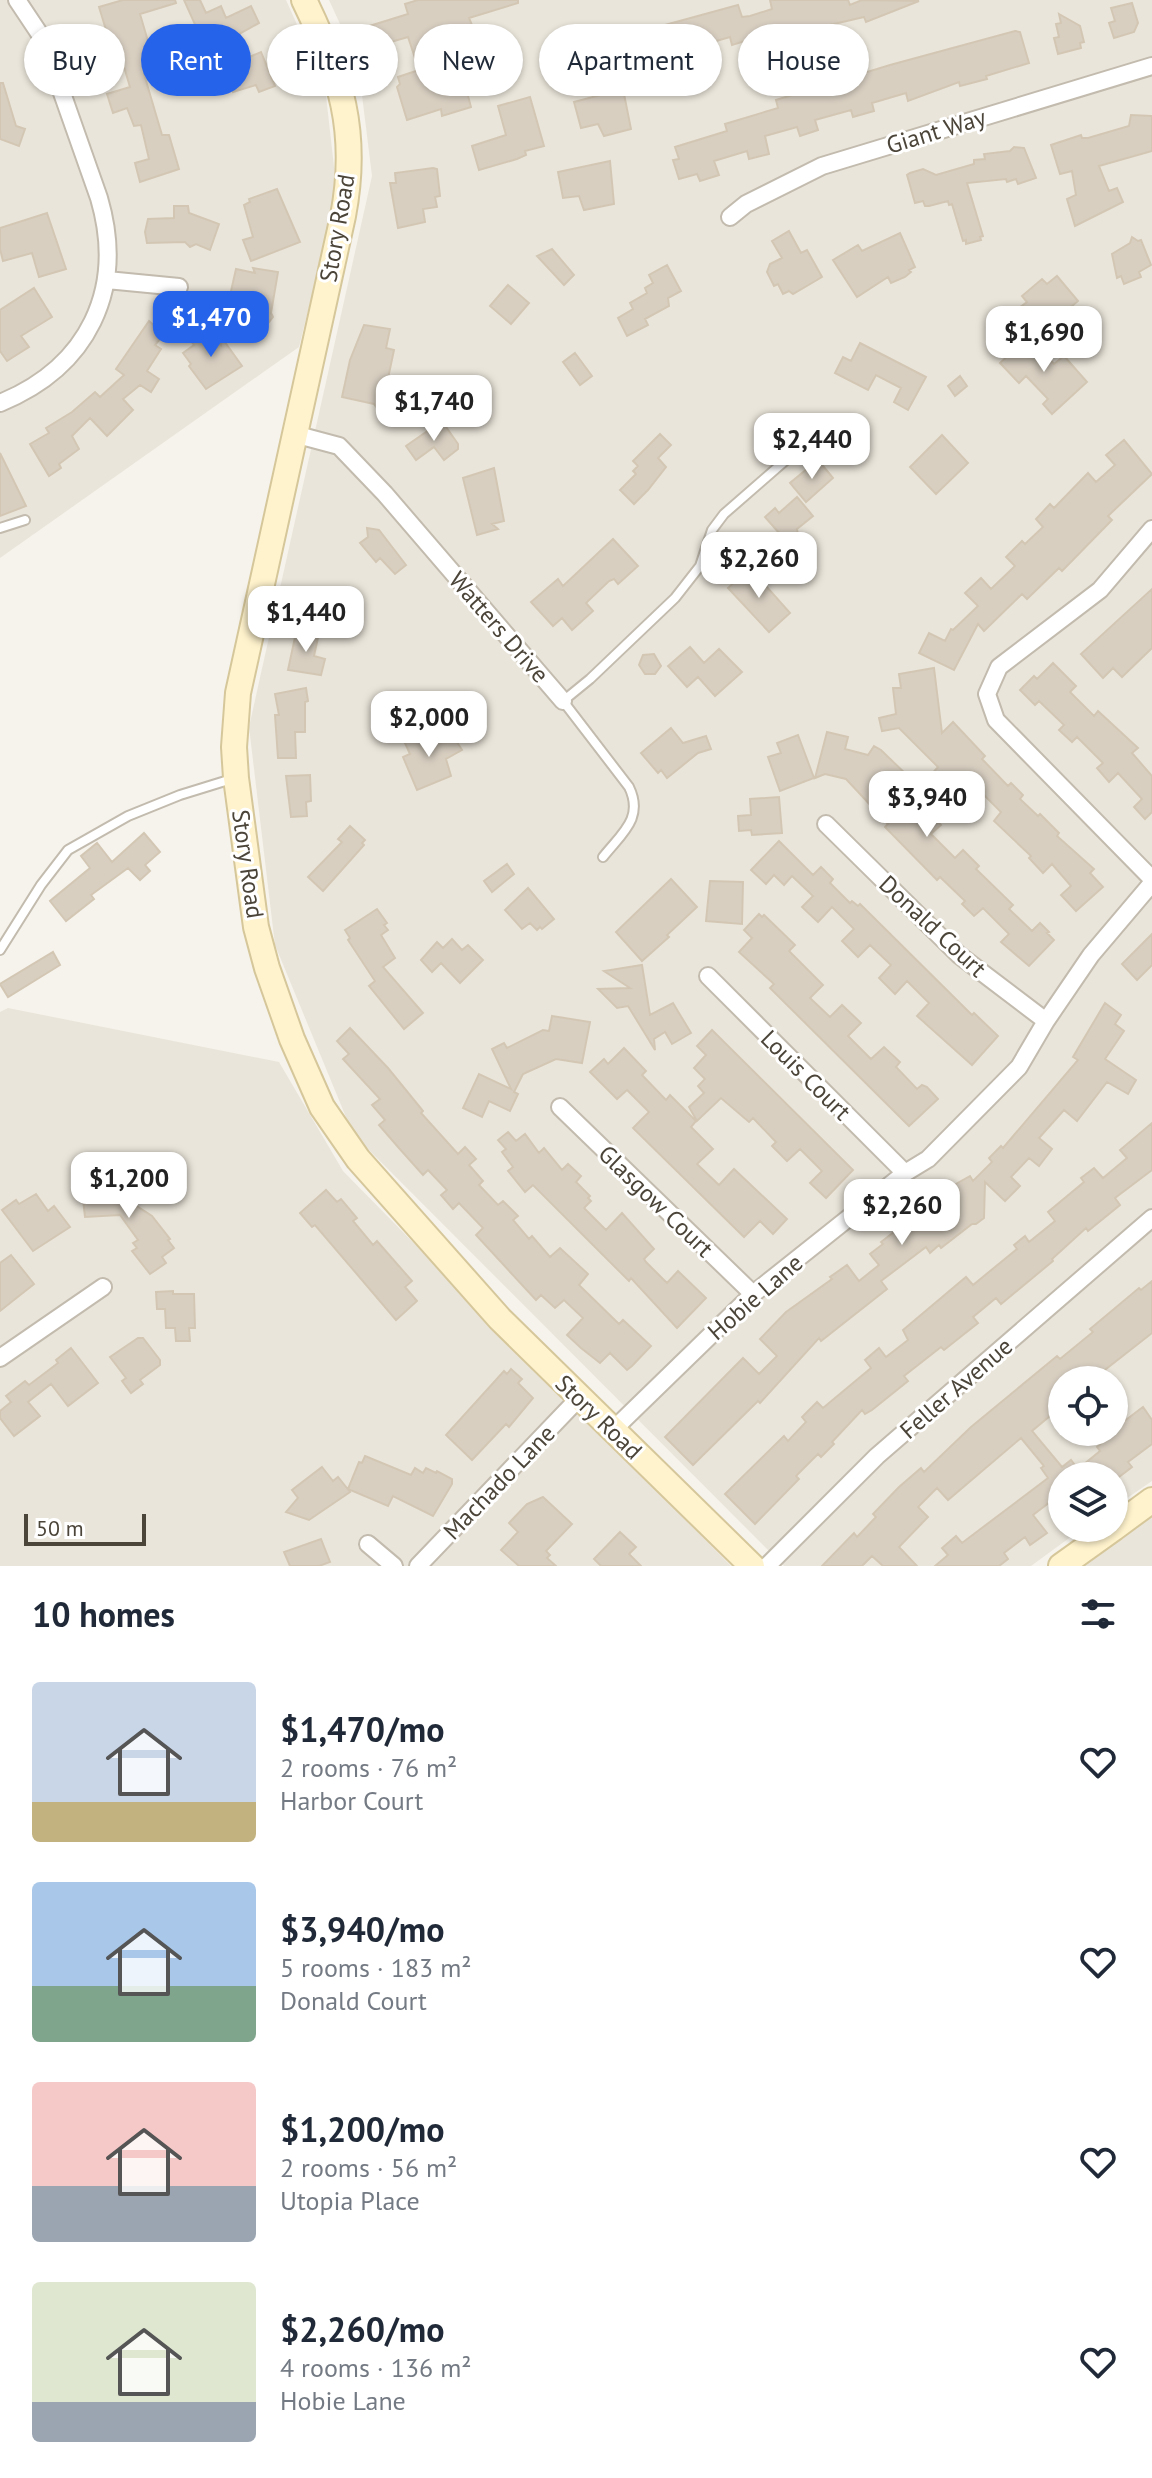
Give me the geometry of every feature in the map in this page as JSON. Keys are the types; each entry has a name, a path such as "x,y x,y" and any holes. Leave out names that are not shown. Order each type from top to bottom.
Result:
{"street":[{"path":"0,403 24,394 46,380 66,361 90,328 107,280 109,258 99,198 43,39 17,0"},
{"name":"Story Road","path":"304,0 323,38 342,94 349,134 350,164 343,216 238,693 234,747 236,778 256,927 263,955 292,1039 322,1107 358,1159 500,1319 752,1566"},
{"name":"Giant Way","path":"730,217 746,204 822,166 1152,66"},
{"path":"107,280 179,287"},
{"name":"Watters Drive","path":"294,434 339,446 385,494 563,701"},
{"path":"1152,529 1100,590 999,667 987,694 996,720 1152,881"},
{"name":"Donald Court","path":"826,824 959,955 1046,1021"},
{"name":"Hobie Lane","path":"613,1430 753,1294 905,1173 928,1159 1019,1067 1091,955 1152,881"},
{"name":"Louis Court","path":"708,976 905,1173"},
{"name":"Glasgow Court","path":"560,1107 753,1294"},
{"name":"Feller Avenue","path":"767,1566 877,1456 1152,1218"},
{"path":"0,1358 103,1287"},
{"name":"Machado Lane","path":"418,1566 579,1398"},
{"path":"1128,1518 1152,1500"},
{"path":"1061,1566 1094,1542"},
{"path":"368,1544 394,1566"}],"lane":[{"path":"563,701 675,598 700,566 712,530 724,514 794,453"},
{"path":"0,528 25,520"},
{"name":"Watters Drive","path":"563,701 629,787 636,801 632,820 603,857"},
{"path":"0,950 41,885 68,850 128,816 180,795 236,778"}],"shaded area":[{"path":"0,0 286,0 297,24 267,24 267,96 326,96 337,193 299,347 0,558"},
{"path":"329,0 1152,0 1152,1481 1128,1497 1128,1462 1048,1462 1048,1542 1064,1542 1031,1566 784,1566 353,1134 275,945 249,727 372,176 362,96 398,96 398,24 340,24"},
{"path":"8,1008 279,1062 343,1171 731,1566 0,1566 0,1012"},
{"path":"1152,1516 1152,1566 1083,1566 1116,1542 1128,1542 1128,1533"}],"building":[{"path":"123,0 175,0 176,3 140,14 143,24 141,96 150,96 162,135 169,135 179,169 140,182 135,163 149,159 141,125 134,126 127,108 113,113 108,96 125,96 125,89 130,87 125,70 125,24 104,24 99,7"},
{"path":"184,0 200,0 206,13 221,6 226,18 251,6 259,23 251,27 251,24 195,24"},
{"path":"418,0 518,0 518,3 469,18 472,24 414,24 414,55 408,37 398,40 398,24 376,24 408,14 405,4"},
{"path":"770,0 848,0 850,5 862,0 919,1 866,22 864,17 834,24 738,24 738,43 732,45 730,37 722,39 722,24 669,24 738,5 742,17 772,9"},
{"path":"1132,3 1138,23 1134,32 1114,38 1109,23 1115,21 1111,8"},
{"path":"1059,14 1080,26 1084,42 1080,43 1081,48 1058,54 1054,38 1059,37 1056,24 1061,23"},
{"path":"1015,31 1020,32 1029,63 986,76 987,79 960,86 959,82 908,101 906,93 872,103 874,111 853,117 851,110 815,120 818,130 800,136 797,127 765,136 769,154 749,159 747,151 714,161 719,175 700,181 697,174 679,179 673,160 679,159 675,147 727,131 725,124 778,108 776,100 789,96 869,96 869,71"},
{"path":"261,52 267,67 267,89 259,92 256,85 251,87 251,56"},
{"path":"414,72 414,96 468,96 471,107 442,116 441,109 407,120 398,90 398,77"},
{"path":"0,83 3,83 16,126 25,129 19,146 0,139"},
{"path":"597,96 624,96 631,129 604,136 598,124 581,128 574,102"},
{"path":"530,97 544,146 525,151 526,155 517,159 479,170 472,146 506,135 498,106"},
{"path":"1131,115 1152,116 1152,151 1099,166 1109,191 1117,188 1123,202 1075,226 1067,199 1076,195 1072,171 1060,174 1051,145 1081,135 1088,138 1129,126"},
{"path":"1014,147 1024,148 1036,178 1018,184 1016,179 967,183 983,236 981,240 966,244 966,240 963,241 952,204 949,205 948,201 929,206 925,206 923,201 915,203 907,175 910,173 923,169 936,175 974,164 974,160 985,159 984,154 1010,151"},
{"path":"610,161 614,204 584,210 579,196 563,198 558,172"},
{"path":"437,169 440,196 435,197 437,207 423,209 425,222 398,228 390,183 396,183 395,173"},
{"path":"277,189 300,242 251,261 243,240 253,237 244,205 250,202 249,199"},
{"path":"174,206 188,206 189,213 219,224 210,250 196,244 190,247 185,242 147,243 145,232 148,219 174,218"},
{"path":"47,213 66,269 39,277 32,253 3,261 0,228"},
{"path":"789,231 801,253 807,250 822,277 793,294 789,291 783,294 778,284 774,286 767,272 770,264 782,258 772,241"},
{"path":"900,233 915,267 905,277 891,283 888,277 857,297 833,260 858,245 862,251"},
{"path":"1132,237 1141,240 1151,265 1139,272 1141,277 1124,284 1121,276 1117,278 1112,254 1130,243"},
{"path":"552,249 574,275 564,285 537,256"},
{"path":"667,265 681,291 668,298 669,306 645,319 648,325 627,336 618,318 633,309 630,303 647,293 645,288 653,283 649,275"},
{"path":"253,268 278,272 271,313 273,317 266,326 260,325 254,316 257,314 227,309 236,269 255,273"},
{"path":"1057,276 1078,301 1043,336 1019,308 1027,302 1022,296 1042,279 1047,284"},
{"path":"508,285 529,303 511,324 490,306"},
{"path":"34,288 52,317 21,336 29,347 7,361 0,351 0,310"},
{"path":"149,321 164,334 155,345 161,349 147,371 159,379 151,392 140,385 123,399 133,410 107,436 90,418 72,436 79,449 49,476 30,444 49,433 46,428 72,412 95,392 100,397 124,375 116,369"},
{"path":"364,325 390,329 386,348 394,350 383,402 377,408 374,404 342,397 350,360"},
{"path":"208,328 221,345 222,338 242,366 206,389 183,353 194,345 190,340"},
{"path":"1028,337 1054,364 1064,356 1087,382 1052,414 1043,404 1048,399 1026,376 1019,383 1000,363"},
{"path":"860,343 926,377 908,410 894,402 901,388 876,375 868,390 835,373 843,357 851,361"},
{"path":"575,353 592,376 580,385 563,362"},
{"path":"960,376 967,386 955,396 948,386"},
{"path":"442,421 458,444 458,449 444,460 434,447 416,460 406,446"},
{"path":"660,434 671,445 658,458 666,467 634,504 620,490 636,474 633,471 638,466 633,461"},
{"path":"942,435 968,463 936,494 910,467"},
{"path":"817,437 828,449 815,460 805,448"},
{"path":"1124,440 1152,474 1108,516 1112,520 1062,571 1059,568 1027,599 1022,594 984,631 978,624 954,670 919,653 929,633 945,641 951,629 978,606 965,593 981,578 991,589 1015,566 1006,557 1043,527 1036,519 1050,504 1054,508 1088,473 1096,482 1115,465 1106,455"},
{"path":"0,453 26,506 0,516"},
{"path":"818,460 833,478 806,502 790,483"},
{"path":"494,468 504,521 492,524 498,529 477,535 463,478"},
{"path":"797,497 813,516 797,529 798,535 788,543 765,517 775,508 779,513"},
{"path":"367,528 379,530 406,565 395,574 380,558 376,562 360,543 368,537"},
{"path":"613,539 638,566 618,584 614,579 609,581 586,603 593,611 572,630 562,618 553,626 531,602 558,579 563,586"},
{"path":"750,568 790,613 769,632 728,588"},
{"path":"1152,589 1152,648 1122,677 1113,668 1103,678 1081,654"},
{"path":"297,628 319,633 314,656 325,659 321,675 288,670"},
{"path":"690,647 704,663 719,649 742,672 715,696 698,677 687,687 668,666"},
{"path":"654,654 661,666 655,674 645,674 639,665 643,655"},
{"path":"1053,663 1076,686 1070,692 1094,716 1098,711 1138,748 1132,753 1152,776 1152,812 1145,819 1134,807 1142,799 1118,773 1109,782 1097,768 1103,763 1077,737 1072,742 1059,730 1064,725 1039,701 1035,705 1020,690"},
{"path":"934,668 942,733 953,722 985,756 982,759 1008,786 1011,783 1023,795 1020,799 1038,816 1040,814 1059,833 1057,836 1094,869 1090,873 1103,887 1076,911 1061,895 1071,886 1052,864 1043,873 1029,858 1031,856 994,821 1001,812 977,788 970,796 948,775 938,784 930,776 938,767 899,728 882,731 879,718 896,714 893,688 901,688 899,674"},
{"path":"306,688 305,732 295,732 296,758 278,758 275,715 279,715 275,694"},
{"path":"671,728 683,743 706,736 711,749 698,753 667,778 661,770 658,773 641,753"},
{"path":"425,732 430,745 453,736 462,750 446,759 451,776 417,790 403,757 410,754 404,741"},
{"path":"827,732 848,737 845,749 868,755 874,746 881,750 913,781 905,789 941,825 931,834 955,858 963,850 979,866 976,869 1013,905 1009,909 1032,931 1040,923 1049,932 1054,940 1029,966 1001,942 1009,934 983,908 974,916 962,904 965,901 940,877 937,880 885,827 888,824 846,779 825,774 815,778"},
{"path":"798,735 814,778 780,791 768,757 781,753 777,743"},
{"path":"310,775 311,801 306,802 307,816 291,817 286,776"},
{"path":"779,797 782,833 752,835 751,830 739,831 738,816 751,815 750,799"},
{"path":"350,826 365,840 364,845 323,891 308,877 342,842 338,839"},
{"path":"144,833 160,852 145,865 150,871 140,880 128,868 91,895 94,899 66,921 50,901 90,868 81,856 97,843 112,862"},
{"path":"779,841 813,875 821,867 833,879 830,883 850,903 860,904 972,1015 974,1013 998,1036 972,1065 917,1016 929,1003 907,981 895,994 879,978 891,965 870,945 858,957 842,941 854,929 832,907 818,922 802,907 813,896 792,876 784,885 774,875 766,884 751,870"},
{"path":"507,864 514,874 492,892 484,881"},
{"path":"671,879 697,907 642,961 616,932"},
{"path":"710,881 743,882 742,924 706,921"},
{"path":"528,888 554,919 542,929 537,930 530,923 522,929 505,910"},
{"path":"377,909 387,923 384,925 388,930 381,935 395,958 383,967 423,1013 404,1029 369,986 375,981 348,940 350,938 345,930"},
{"path":"759,914 764,915 795,945 789,951 823,985 810,998 830,1017 842,1005 861,1023 848,1036 871,1059 884,1047 900,1062 896,1067 917,1089 922,1085 927,1087 938,1099 909,1126 770,988 774,984 739,952 752,938 744,930"},
{"path":"1152,934 1152,965 1137,980 1122,964"},
{"path":"452,939 462,950 468,945 483,960 460,983 441,963 432,972 421,960 437,942 443,948"},
{"path":"53,952 60,965 8,997 0,984"},
{"path":"642,965 650,1015 673,1003 691,1033 672,1044 665,1032 654,1039 655,1050 628,1006 617,1008 598,989 630,988 604,971"},
{"path":"1105,1003 1121,1015 1115,1024 1124,1031 1105,1059 1136,1080 1128,1094 1107,1082 1077,1121 1064,1110 1039,1138 1052,1149 1039,1166 1029,1158 1011,1177 1020,1186 1005,1201 985,1182 984,1218 941,1248 939,1245 930,1253 926,1247 881,1281 887,1289 821,1341 819,1338 760,1403 758,1401 693,1465 665,1437 743,1358 759,1374 777,1356 760,1339 786,1312 847,1265 859,1281 879,1265 870,1254 883,1244 881,1242 917,1214 921,1218 942,1201 938,1197 954,1185 970,1176 973,1181 992,1162 989,1158 1001,1146 1003,1148 1078,1060 1073,1057"},
{"path":"552,1016 590,1022 582,1063 556,1059 523,1074 514,1092 518,1094 510,1111 489,1101 482,1117 463,1108 479,1074 511,1089 492,1049 504,1043 507,1048 543,1030 549,1031"},
{"path":"350,1028 388,1068 423,1111 421,1113 458,1154 465,1147 476,1159 469,1165 483,1181 479,1185 498,1205 503,1201 518,1216 513,1220 529,1239 532,1236 550,1257 560,1248 588,1274 579,1285 619,1324 623,1320 651,1346 632,1366 627,1370 610,1353 600,1363 567,1335 583,1318 564,1300 555,1308 541,1295 536,1300 476,1235 483,1228 459,1203 453,1209 441,1195 447,1190 428,1170 423,1175 379,1125 385,1120 372,1105 380,1099 343,1059 349,1054 337,1041"},
{"path":"712,1030 853,1170 826,1198 810,1183 822,1171 800,1149 787,1161 772,1146 776,1142 753,1118 749,1122 721,1098 697,1121 689,1107 704,1093 698,1086 705,1079 694,1068 706,1055 697,1046"},
{"path":"624,1048 646,1071 642,1075 666,1100 670,1095 696,1121 691,1127 713,1149 697,1164 719,1185 734,1169 787,1219 773,1234 760,1221 744,1237 633,1128 649,1112 627,1090 617,1099 590,1072 604,1059 608,1064"},
{"path":"1152,1123 1152,1170 1115,1198 1120,1205 1088,1231 1086,1228 1053,1261 1001,1304 996,1298 973,1317 978,1323 904,1376 908,1381 872,1410 865,1414 862,1410 821,1457 818,1454 796,1476 799,1479 755,1524 725,1494 784,1436 788,1441 806,1422 802,1417 817,1402 823,1408 871,1368 865,1360 879,1348 886,1357 908,1340 903,1330 966,1277 973,1285 1017,1249 1014,1245 1025,1236 1029,1242 1055,1221 1048,1212 1084,1182 1081,1178 1094,1168 1103,1178 1127,1158 1120,1150"},
{"path":"508,1132 516,1141 525,1134 539,1153 544,1148 562,1170 568,1164 581,1176 576,1182 590,1196 591,1201 584,1208 606,1230 622,1213 654,1249 644,1259 646,1262 667,1283 678,1271 706,1298 677,1328 631,1278 629,1281 533,1185 525,1192 508,1171 513,1167 502,1152 506,1149 498,1140"},
{"path":"127,1177 129,1201 152,1216 174,1248 162,1257 166,1263 150,1274 132,1251 137,1248 133,1243 138,1240 120,1215 85,1217 83,1199 90,1199 88,1180"},
{"path":"326,1190 337,1202 341,1199 357,1218 353,1221 373,1245 377,1241 412,1281 405,1287 417,1301 396,1320 315,1225 312,1227 300,1213"},
{"path":"36,1194 48,1211 54,1206 70,1227 33,1251 2,1210 16,1200 19,1204"},
{"path":"11,1255 34,1284 0,1311 0,1263"},
{"path":"1152,1281 1152,1333 1110,1366 1048,1366 1048,1418 1032,1431 1058,1462 1048,1462 1048,1478 1041,1468 1044,1466 1021,1438 948,1500 937,1488 918,1507 928,1517 899,1547 917,1566 883,1566 872,1556 862,1566 822,1566 854,1533 857,1537 876,1517 873,1514 899,1487 921,1468 924,1472 971,1427 1057,1356 1060,1359 1093,1332 1090,1329 1139,1288 1141,1290"},
{"path":"173,1291 173,1294 194,1294 195,1328 189,1328 190,1341 176,1341 175,1328 166,1328 165,1309 157,1309 156,1292"},
{"path":"138,1338 143,1338 160,1360 160,1365 140,1380 143,1384 131,1393 122,1381 126,1378 110,1357"},
{"path":"71,1348 98,1383 68,1406 51,1384 28,1402 40,1416 14,1436 0,1418 0,1411 11,1402 6,1396 25,1381 29,1385 58,1363 56,1360"},
{"path":"511,1369 522,1379 518,1383 533,1398 509,1427 506,1424 472,1460 446,1435 504,1371 507,1374"},
{"path":"1143,1407 1152,1420 1152,1444 1128,1462 1087,1462 1100,1451 1098,1446 1128,1446 1128,1418"},
{"path":"365,1456 411,1475 415,1468 423,1473 426,1468 437,1471 452,1479 452,1484 433,1516 393,1496 388,1506 348,1489 359,1462 362,1463"},
{"path":"322,1467 333,1481 338,1477 350,1492 309,1520 286,1512 298,1498 292,1490"},
{"path":"1048,1478 1048,1504 1033,1515 1047,1533 1030,1545 1025,1537 1004,1553 1008,1559 999,1566 935,1566 948,1555 942,1548 956,1536 962,1543"},
{"path":"543,1497 572,1524 546,1551 550,1555 547,1558 556,1566 519,1566 501,1550 518,1532 509,1523 527,1504"},
{"path":"620,1532 636,1547 629,1554 641,1566 601,1566 594,1559"},
{"path":"321,1539 330,1562 319,1566 290,1566 284,1552"}]}
